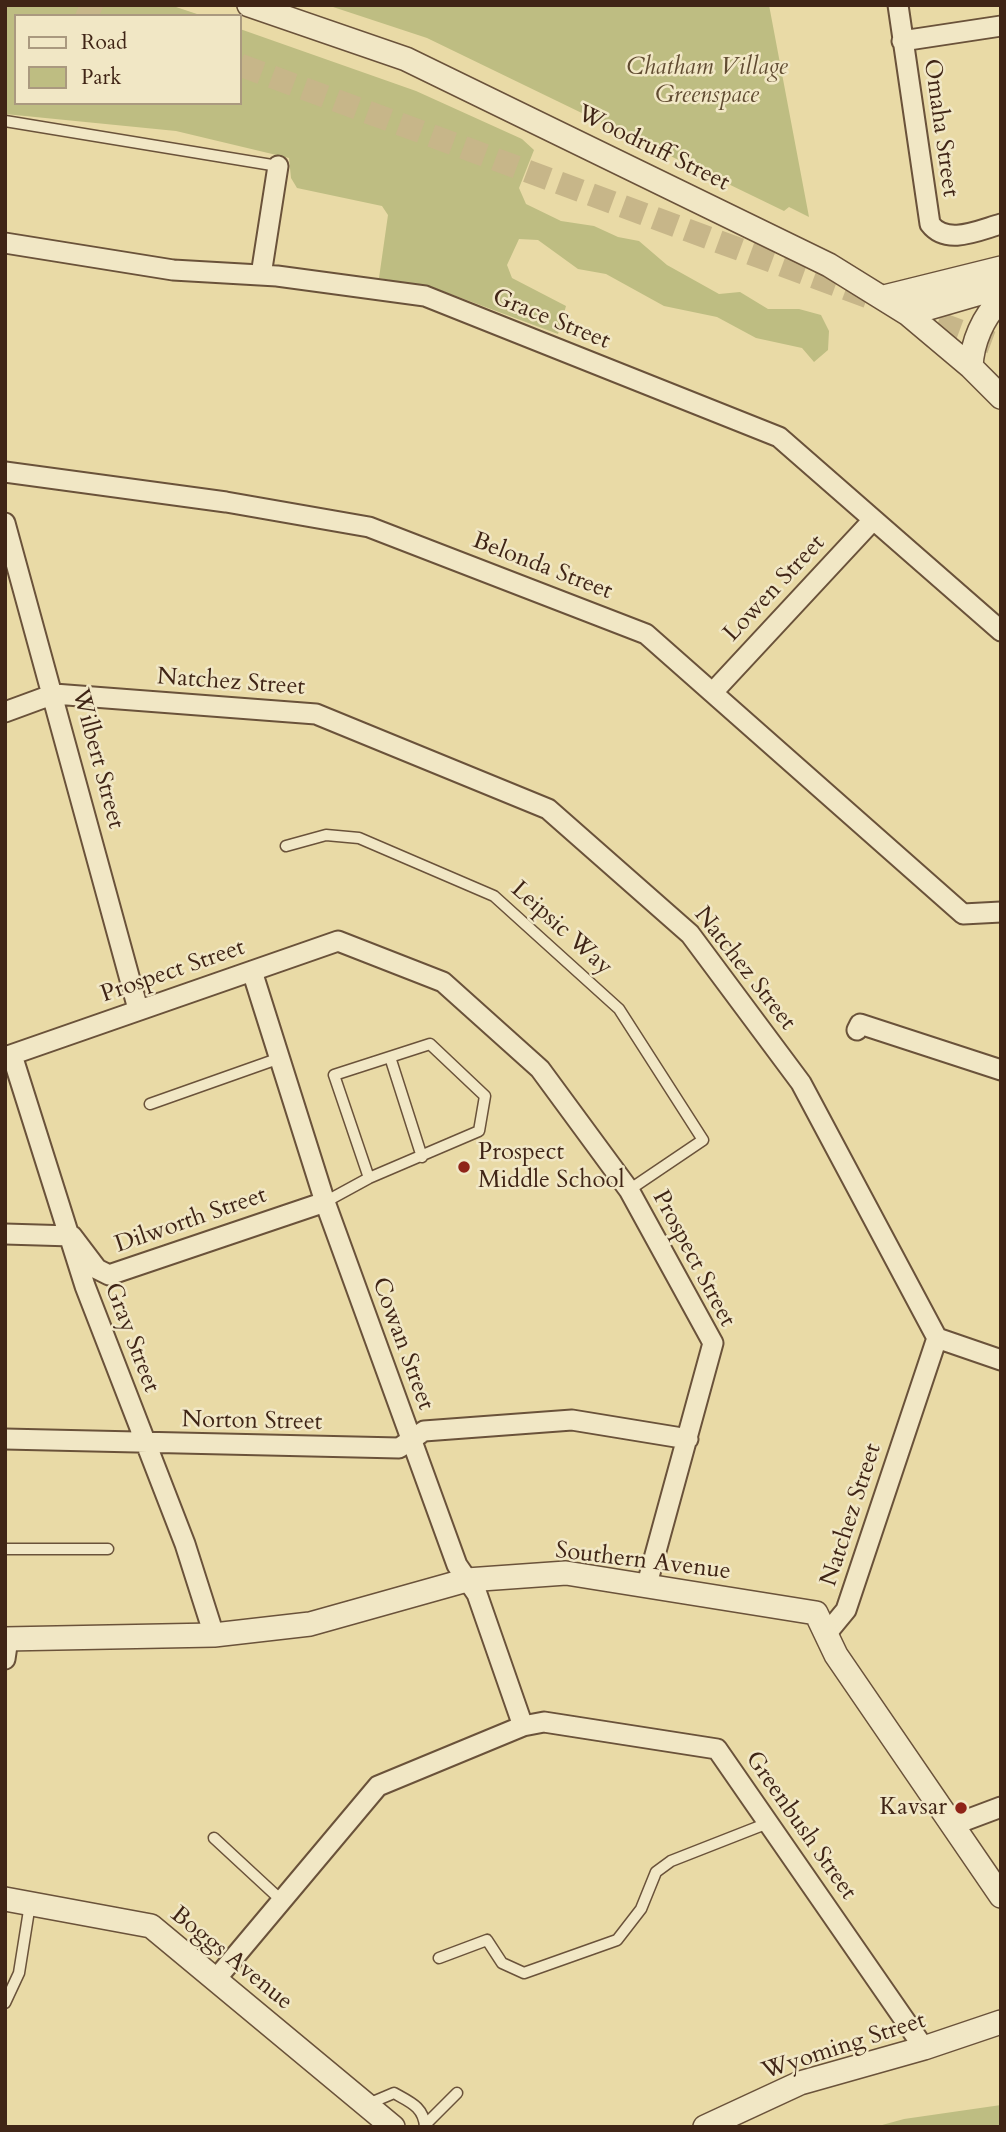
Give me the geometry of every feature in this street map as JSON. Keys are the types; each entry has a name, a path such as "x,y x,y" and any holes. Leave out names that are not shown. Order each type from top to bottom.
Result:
{"street":[{"name":"Woodruff Street","path":"248,5 417,64 829,265 908,314 971,367 1001,397"},
{"name":"Omaha Street","path":"898,5 930,224 935,230 950,236 1001,224"},
{"path":"902,41 1001,26"},
{"path":"261,275 278,166"},
{"name":"Grace Street","path":"5,243 173,270 261,275 425,296 779,437 1001,631"},
{"path":"884,297 1001,268"},
{"path":"908,314 1001,287"},
{"path":"971,367 972,349 991,309 1001,300"},
{"name":"Belonda Street","path":"5,472 226,502 369,527 646,634 714,691 963,914 1001,912"},
{"name":"Lowen Street","path":"714,691 873,520"},
{"name":"Wilbert Street","path":"5,523 54,694 138,1009"},
{"name":"Natchez Street","path":"5,712 54,694 316,714 548,809 690,934 801,1083 937,1338 846,1610 827,1633"},
{"name":"Prospect Street","path":"9,1056 338,941 443,982 540,1069 629,1190 713,1343 647,1584"},
{"name":"Cowan Street","path":"252,971 325,1202 457,1565 477,1594 523,1726"},
{"path":"858,1027 1001,1070"},
{"name":"Gray Street","path":"9,1056 72,1236 85,1286 186,1544 214,1635"},
{"name":"Dilworth Street","path":"72,1236 97,1269 109,1275 325,1202"},
{"path":"5,1234 72,1236"},
{"path":"937,1338 1001,1360"},
{"name":"Norton Street","path":"5,1440 146,1445 399,1448 424,1430 572,1420 688,1438"},
{"name":"Southern Avenue","path":"6,1646 214,1635 310,1624 467,1580 566,1573 647,1584 816,1614 836,1655 1001,1896"},
{"name":"Greenbush Street","path":"216,1979 378,1786 523,1726 544,1722 717,1749 924,2048"},
{"path":"953,1825 1001,1807"},
{"name":"Boggs Avenue","path":"5,1899 151,1926 369,2104 393,2127"},
{"name":"Wyoming Street","path":"705,2127 800,2083 924,2048 1001,2022"}],"lane":[{"path":"5,121 278,166"},
{"name":"Leipsic Way","path":"286,846 326,835 359,838 495,896 619,1009 703,1140 629,1190"},
{"path":"325,1202 369,1178 478,1131 485,1096 429,1044 334,1075 369,1178"},
{"path":"390,1057 422,1157"},
{"path":"150,1104 279,1058"},
{"path":"5,1549 108,1549"},
{"path":"439,1958 487,1940 502,1963 524,1973 617,1940 641,1909 656,1872 671,1861 768,1823"},
{"path":"214,1838 281,1900"},
{"path":"5,2003 19,1973 30,1903"},
{"path":"369,2104 394,2093 416,2105 425,2126 457,2093"}],"green space":[{"path":"5,5 170,5 197,14 14,14 14,105 242,105 242,30 416,91 522,139 534,150 519,188 526,204 561,221 594,226 618,237 639,241 667,265 719,294 740,292 768,309 799,309 821,315 829,331 828,350 814,362 802,348 756,338 717,317 664,306 606,274 578,269 538,240 519,239 507,265 512,278 566,306 558,334 437,289 379,278 388,215 382,206 297,188 291,178 289,158 176,131 5,114"},
{"name":"Chatham Village Greenspace","path":"327,5 769,5 809,217 789,207 784,211 427,38"},
{"path":"1001,2105 1001,2127 875,2127 904,2119"}],"tunnel":[{"path":"79,5 102,14"},
{"path":"242,66 874,299"},
{"path":"906,311 1001,346"}],"place":[{"name":"Prospect Middle School","path":"464,1167"},
{"name":"Kavsar","path":"961,1808"}]}
